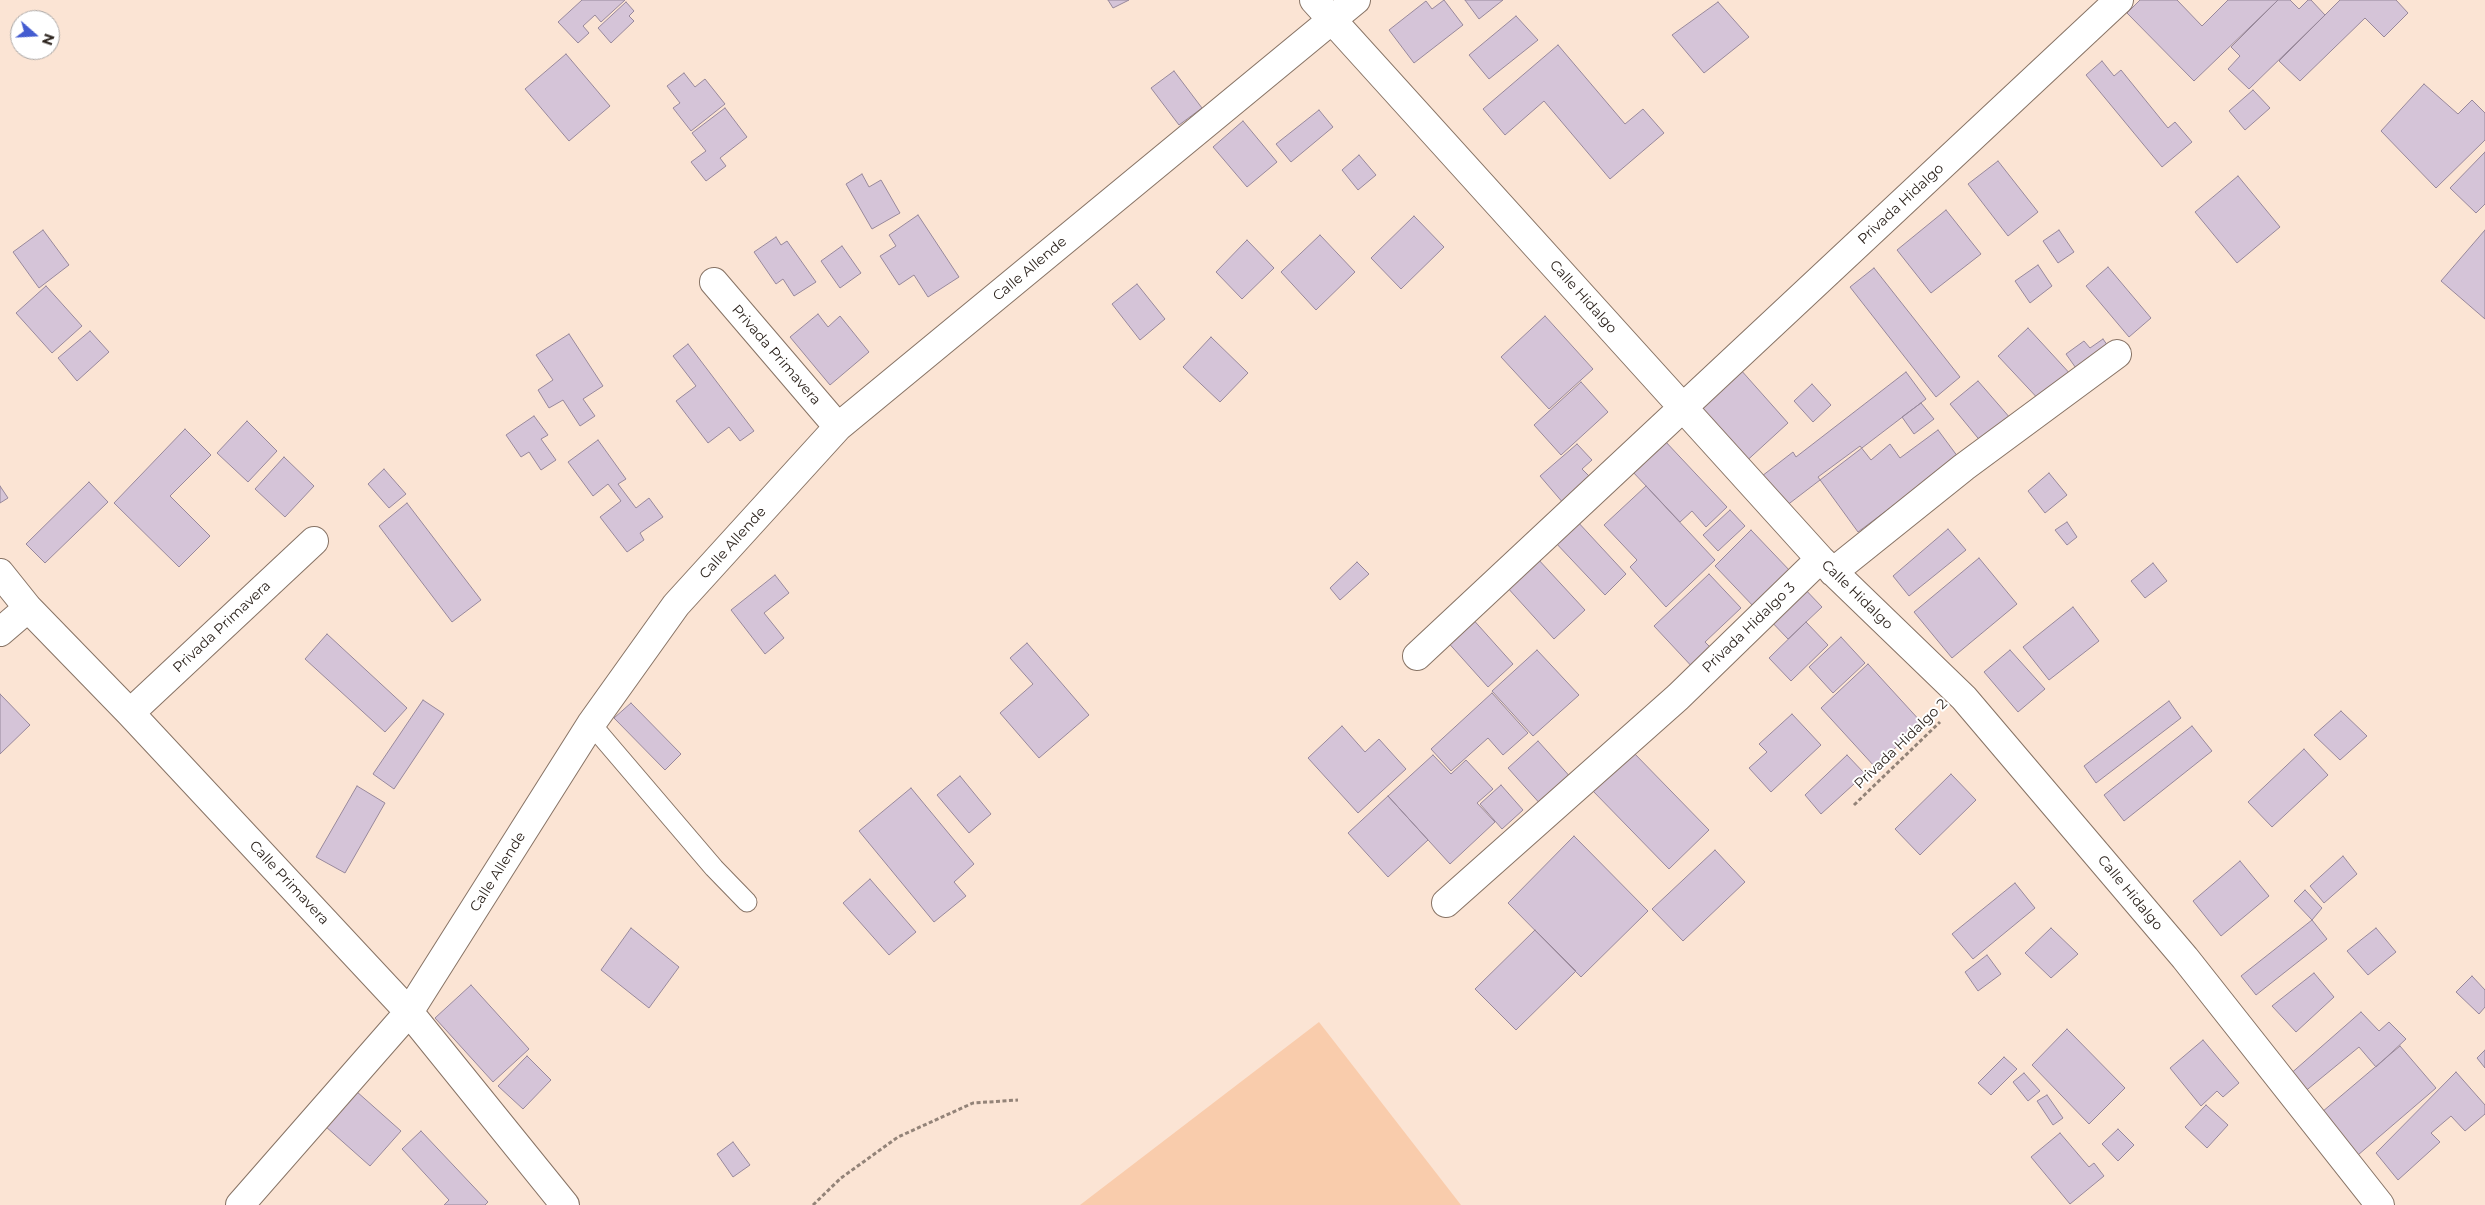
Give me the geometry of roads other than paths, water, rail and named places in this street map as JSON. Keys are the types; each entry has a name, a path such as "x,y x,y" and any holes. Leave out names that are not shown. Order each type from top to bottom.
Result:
{"street":[{"name":"Calle Allende","path":"240,1205 409,1012 590,724 676,605 838,427 1323,9 1356,0"},
{"name":"Privada Hidalgo","path":"1417,656 2119,0"},
{"name":"Calle Hidalgo","path":"1323,9 1827,566 1964,698 2185,958 2380,1205"},
{"name":"Privada Primavera","path":"714,282 838,427"},
{"name":"Privada Hidalgo 3","path":"1446,903 1827,566 2117,354"},
{"name":"Privada Primavera","path":"130,713 314,541"},
{"name":"Calle Primavera","path":"0,573 28,608 130,713 409,1012 564,1205"},
{"path":"0,632 28,608"}],"lane":[{"path":"590,724 714,868 747,902"}]}
